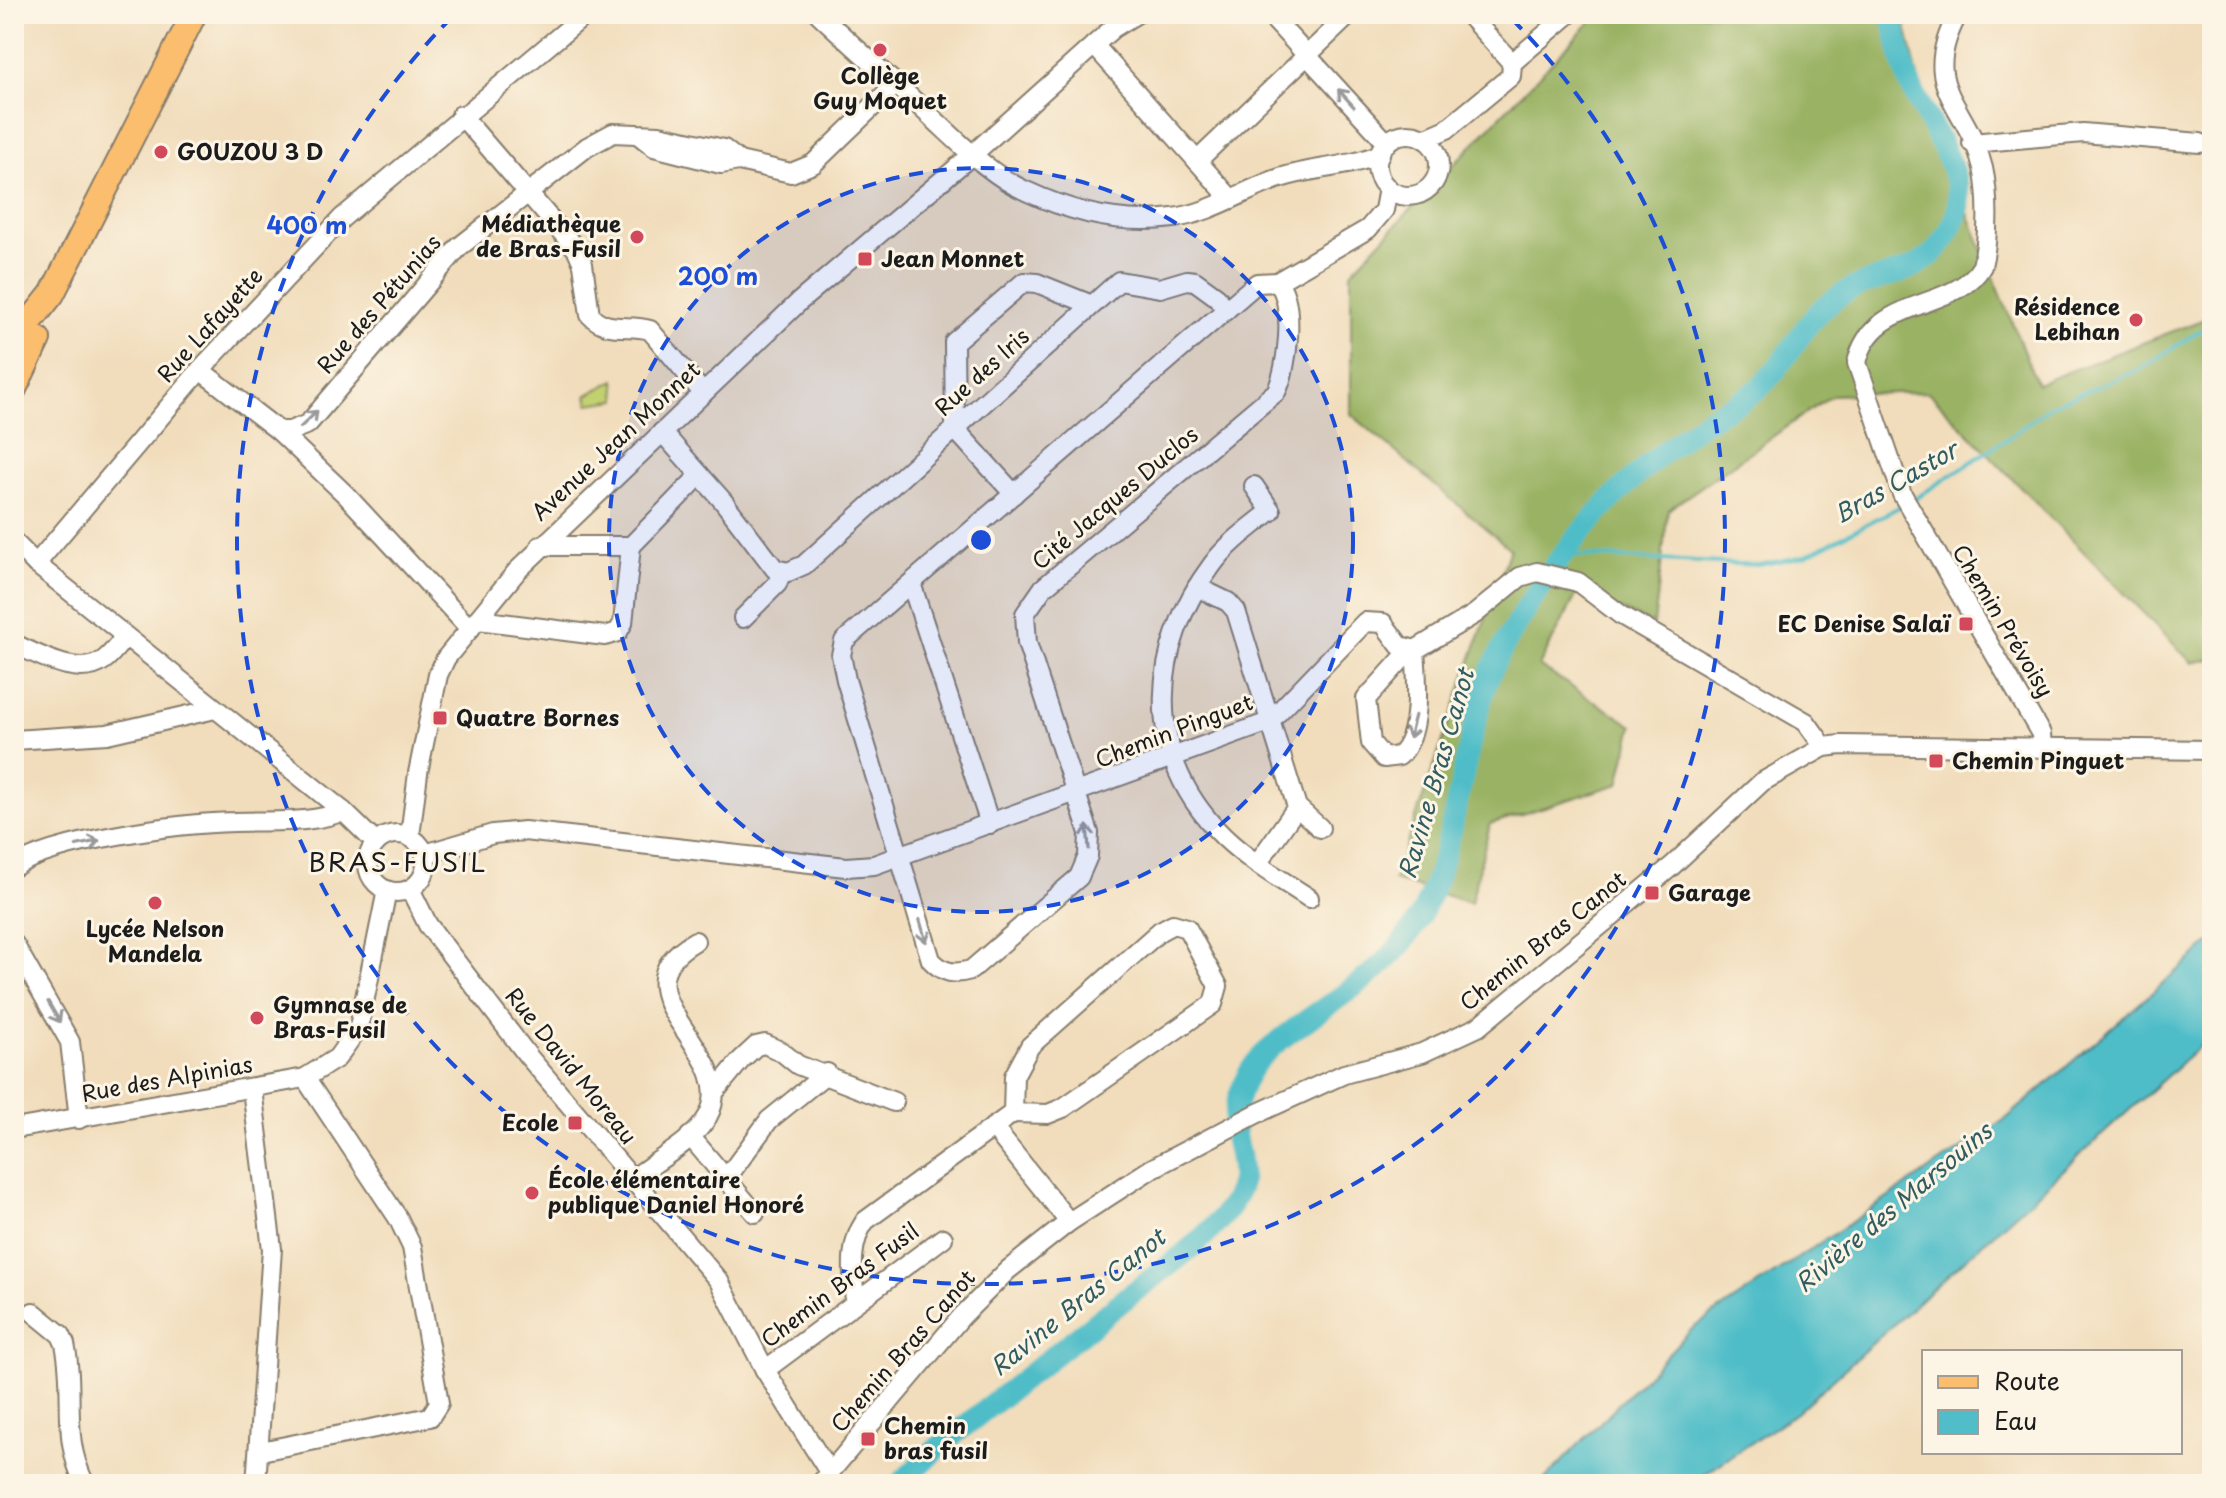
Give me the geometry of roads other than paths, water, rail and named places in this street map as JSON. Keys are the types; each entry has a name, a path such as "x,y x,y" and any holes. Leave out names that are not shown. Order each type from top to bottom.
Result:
{"main road":[{"path":"14,389 42,330 52,294 194,14"},
{"path":"14,354 29,323 52,294"}],"street":[{"name":"Rue Lafayette","path":"36,564 200,370 342,218 461,115 586,14"},
{"path":"819,14 973,154 1023,191 1093,215 1135,220 1175,218 1209,210 1292,174 1355,165 1408,134 1424,139 1437,154"},
{"name":"Avenue Jean Monnet","path":"410,836 418,773 438,675 446,658 540,546 800,301 973,154 1113,28 1136,14"},
{"path":"1269,14 1306,53 1383,149 1390,186"},
{"path":"1197,161 1350,14"},
{"path":"1468,14 1512,63"},
{"path":"1424,139 1447,129 1511,76 1512,63 1569,14"},
{"path":"1958,14 1942,49 1943,75 1952,105 1972,143 2083,133 2200,143"},
{"path":"1094,45 1231,199"},
{"name":"Rue des Pétunias","path":"279,431 290,431 308,424 459,247 527,191 605,136 622,132 640,136 654,147 721,164 739,161 777,172 802,171 896,84"},
{"path":"461,115 577,250 590,315 610,328 640,327 650,330 703,393"},
{"path":"1355,165 1390,186 1420,194 1433,184 1439,170 1437,154 1447,129"},
{"name":"Chemin Prévoisy","path":"1972,143 1985,183 1982,266 1968,282 1889,318 1872,331 1861,347 1857,363 1902,494 2041,734 2042,748"},
{"name":"Cité Jacques Duclos","path":"1277,282 1286,296 1287,360 1276,392 1043,588 1025,614 1027,643 1089,833 1085,867 1079,877 971,970 949,973 931,960 841,655 844,641 853,630 1257,283 1277,282 1368,229 1384,210 1390,186"},
{"name":"Rue des Iris","path":"743,618 777,584 782,571 804,565 1092,305 1124,280 1160,288 1187,280 1206,288 1226,310"},
{"path":"1014,494 955,429 953,350 960,335 1024,282 1037,283 1092,305"},
{"path":"200,370 279,431 474,625 605,636 618,632 623,623 631,546 700,475"},
{"path":"662,432 775,569 782,571"},
{"path":"1254,486 1271,511 1214,562 1197,587 1171,642 1163,699 1172,759 1202,813 1257,864 1309,898"},
{"path":"14,542 36,564 125,637 343,811 376,843"},
{"path":"540,546 631,546"},
{"path":"1413,650 1417,702 1408,745 1399,756 1384,758 1371,743 1366,699 1370,690 1413,650 1475,614 1520,577 1537,572 1578,582 1621,615 1806,722 1824,747"},
{"path":"911,583 990,824"},
{"path":"1197,587 1233,606 1297,807 1320,828"},
{"name":"Chemin Pinguet","path":"425,854 493,834 524,831 846,867 874,865 1269,722 1365,622 1383,623 1400,646 1413,650"},
{"path":"14,644 59,663 80,667 106,660 125,637"},
{"path":"14,740 107,734 215,709"},
{"name":"Chemin Bras Canot","path":"825,1478 962,1316 1008,1270 1069,1222 1151,1169 1256,1114 1344,1074 1422,1053 1478,1027 1672,866 1762,782 1824,747 2212,750"},
{"path":"1257,864 1297,807"},
{"path":"14,867 31,856 133,834 215,822 317,819 343,811"},
{"path":"397,834 410,836 425,854 424,874 410,889 387,890 377,883 370,871 370,851 376,843 397,834"},
{"name":"Rue David Moreau","path":"410,889 428,925 528,1056 719,1281 825,1478"},
{"name":"Rue des Alpinias","path":"14,1129 305,1078 337,1058 359,1027 387,890"},
{"path":"855,1302 852,1258 855,1238 865,1221 1013,1113 1048,1114 1063,1108 1213,1004 1218,986 1187,928 1173,924 1160,931 1030,1046 1017,1063 1013,1113"},
{"path":"695,941 665,970 662,985 665,999 709,1069 717,1089"},
{"path":"14,944 70,1042 79,1119"},
{"path":"633,1179 690,1136 709,1115 717,1089 756,1046 765,1044 798,1065 827,1073 894,1102"},
{"path":"726,1179 769,1120 827,1073"},
{"path":"261,1451 430,1417 439,1403 412,1247 398,1218 305,1078"},
{"path":"252,1089 272,1249 261,1451 256,1484"},
{"path":"993,1127 1069,1222"},
{"path":"690,1136 755,1213"},
{"name":"Chemin Bras Fusil","path":"765,1370 943,1238"},
{"path":"33,1312 61,1335 65,1344 72,1448 74,1461 85,1484"}],"water":[{"name":"Rivière des Marsouins","path":"2212,941 2212,1035 1796,1413 1690,1484 1540,1484 1693,1328 2007,1118"}],"waterway":[{"name":"Ravine Bras Canot","path":"900,1484 936,1449 1183,1254 1230,1207 1241,1179 1235,1114 1249,1072 1283,1038 1391,956 1423,911 1443,857 1487,682 1527,607 1577,537 1621,490 1670,447 1760,387 1812,319 1833,300 1851,289 1917,265 1932,255 1944,240 1955,219 1957,185 1943,148 1908,79 1892,14"},
{"name":"Bras Castor","path":"1913,500 2008,438 2052,405 2140,369 2212,323"},
{"name":"Bras Castor","path":"1565,555 1759,565 1805,556 1901,506"}],"place":[{"name":"Collège Guy Moquet","path":"880,50"},
{"name":"GOUZOU 3 D","path":"161,152"},
{"name":"Médiathèque de Bras-Fusil","path":"637,237"},
{"name":"Jean Monnet","path":"865,259"},
{"name":"Résidence Lebihan","path":"2136,320"},
{"name":"EC Denise Salaï","path":"1966,624"},
{"name":"Quatre Bornes","path":"440,718"},
{"name":"Chemin Pinguet","path":"1936,761"},
{"name":"Garage","path":"1652,893"},
{"name":"Lycée Nelson Mandela","path":"155,903"},
{"name":"Gymnase de Bras-Fusil","path":"257,1018"},
{"name":"Ecole","path":"575,1123"},
{"name":"École élémentaire publique Daniel Honoré","path":"532,1193"},
{"name":"Chemin bras fusil","path":"868,1439"}],"district":[{"name":"BRAS-FUSIL","path":"398,863"}]}
